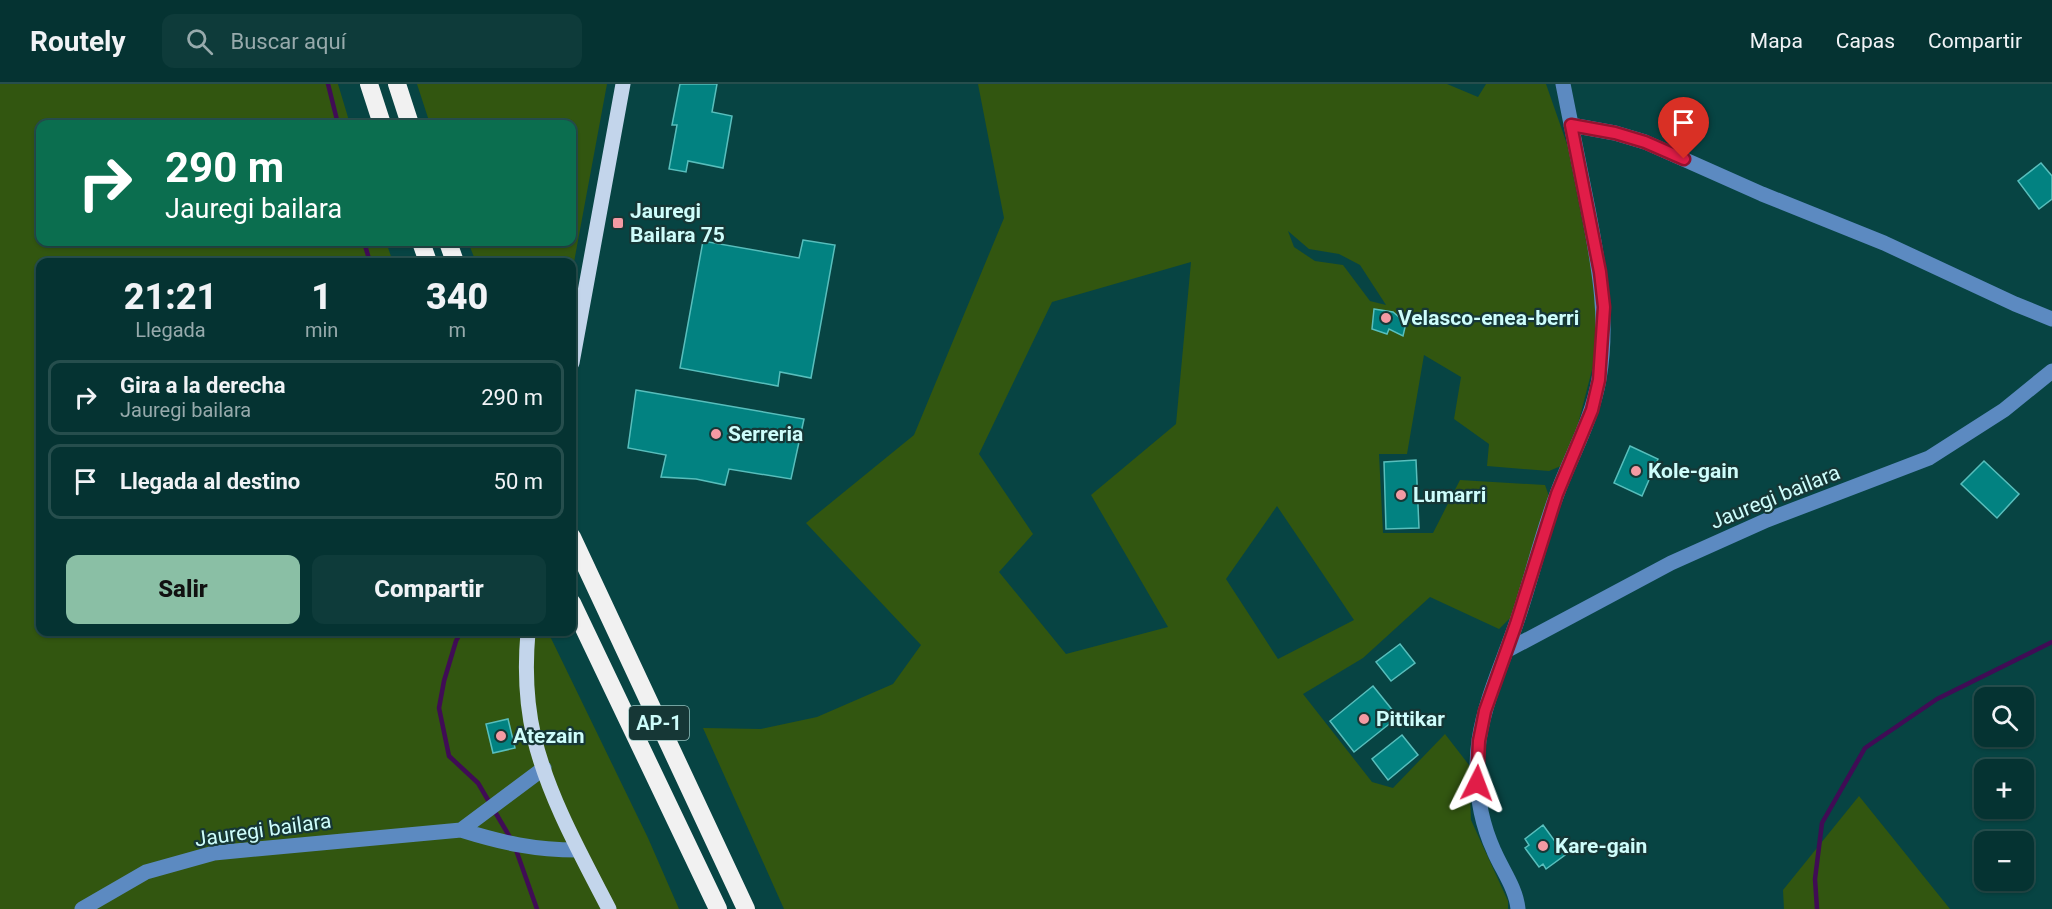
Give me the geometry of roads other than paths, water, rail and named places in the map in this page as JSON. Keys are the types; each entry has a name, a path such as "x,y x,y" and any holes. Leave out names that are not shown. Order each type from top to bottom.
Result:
{"highway":[{"path":"369,84 381,120"},
{"path":"397,84 409,120"},
{"name":"AP-1","path":"576,546 746,909"},
{"name":"AP-1","path":"576,611 718,909"}],"main road":[{"path":"576,341 623,84"},
{"path":"528,636 527,685 534,737 544,768 579,850 609,909"}],"street":[{"path":"1518,909 1513,889 1485,832 1479,808 1477,783 1479,741 1485,711 1557,494 1592,410 1599,380 1604,307 1600,272 1563,84"},
{"path":"1571,125 1615,133 1645,142 1762,194 1884,243 2052,319"},
{"name":"Jauregi bailara","path":"1506,651 1671,563 1767,520 1929,458 2004,410 2052,371"},
{"path":"461,830 544,768"},
{"name":"Jauregi bailara","path":"82,909 146,873 214,853 461,830 504,843 545,850 579,850"}],"waterway":[{"path":"328,84 337,120"},
{"path":"365,246 369,258"},
{"path":"459,636 444,681 439,708 449,756 478,783 511,839"},
{"path":"1817,909 1815,879 1822,823 1865,748 1937,699 2052,642"},
{"path":"515,847 537,909"}],"place":[{"name":"Jauregi Bailara 75","path":"618,223"},
{"name":"Velasco-enea-berri","path":"1386,318"},
{"name":"Serreria","path":"716,434"},
{"name":"Kole-gain","path":"1636,471"},
{"name":"Lumarri","path":"1401,495"},
{"name":"Pittikar","path":"1364,719"},
{"name":"Atezain","path":"501,736"},
{"name":"Kare-gain","path":"1543,846"}]}
